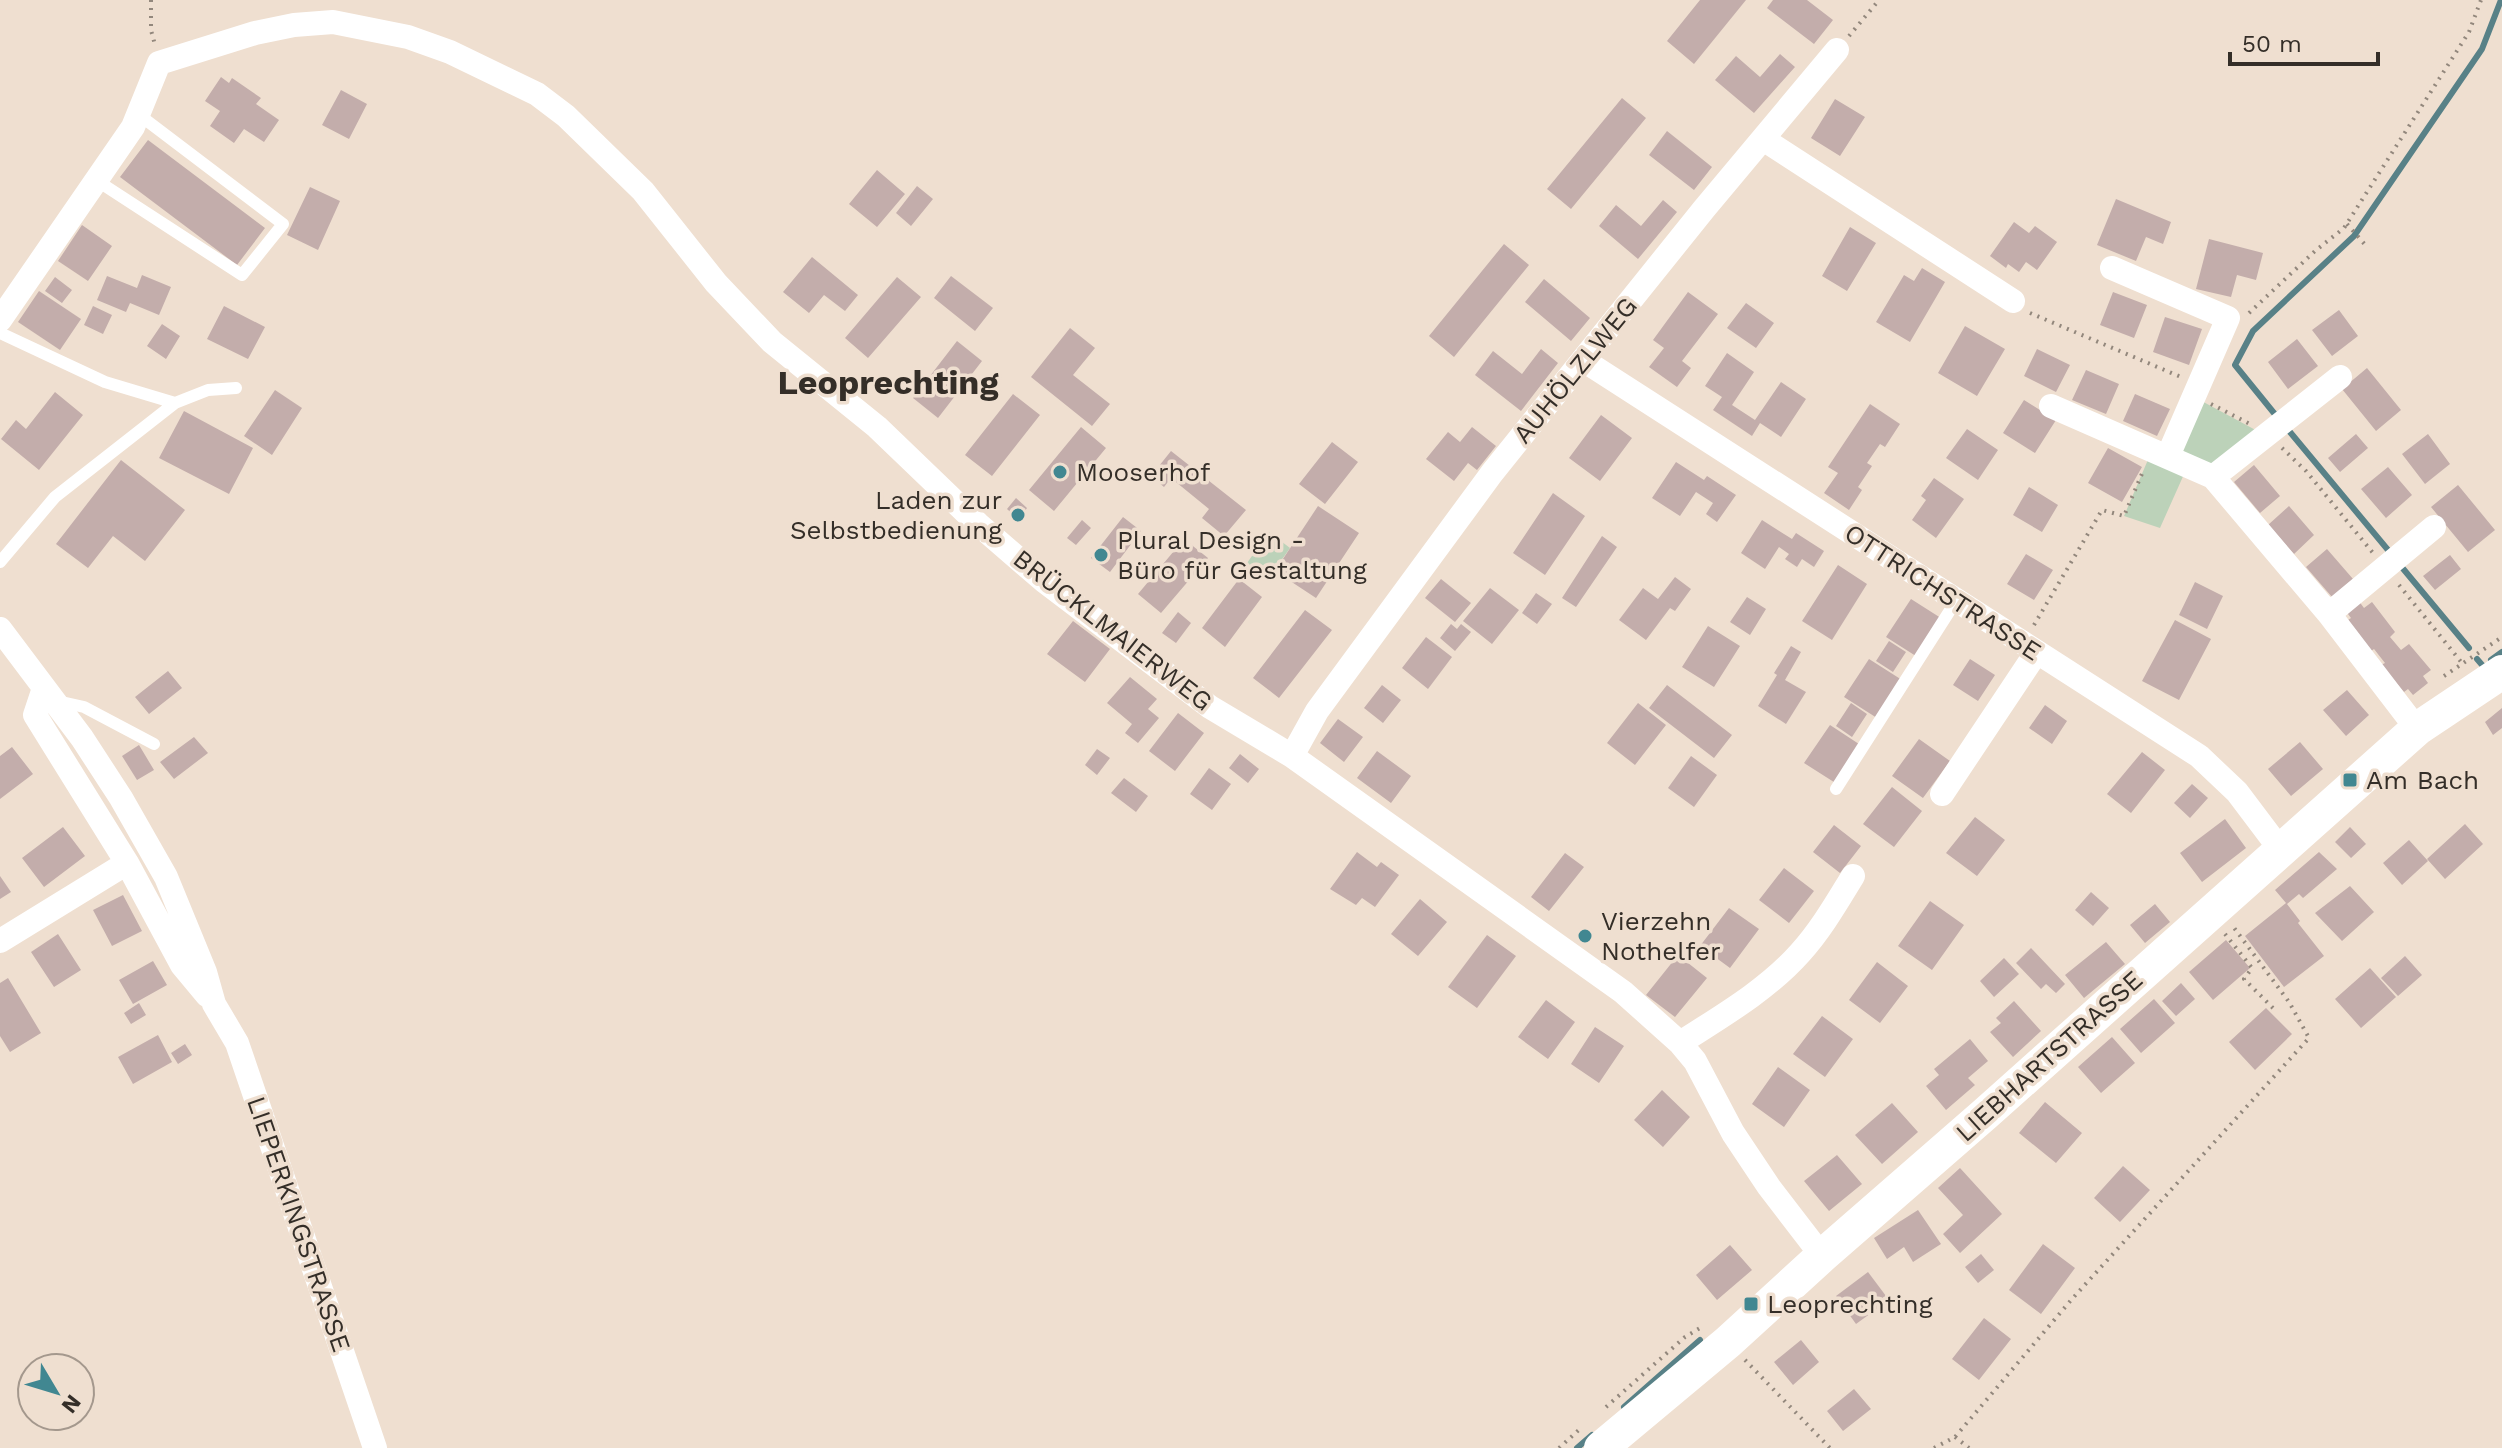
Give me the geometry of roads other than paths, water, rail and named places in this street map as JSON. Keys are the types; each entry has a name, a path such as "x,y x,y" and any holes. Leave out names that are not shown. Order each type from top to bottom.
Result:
{"street":[{"name":"BRÜCKLMAIERWEG","path":"138,114 159,63 255,33 294,25 333,22 408,37 450,52 537,94 566,116 643,191 716,283 772,342 877,427 978,524 1044,581 1210,707 1292,756 1623,992 1680,1043 1695,1061 1733,1133 1769,1187 1822,1256"},
{"name":"AUHÖLZLWEG","path":"1292,756 1317,711 1492,473 1837,50"},
{"path":"0,320 133,127 138,114"},
{"path":"1763,139 2013,301"},
{"path":"2112,268 2228,318 2197,390 2162,454"},
{"name":"OTTRICHSTRASSE","path":"1583,360 2199,756 2237,792 2280,849"},
{"path":"2213,477 2340,377"},
{"path":"2051,406 2213,477 2329,614 2412,722"},
{"path":"2329,614 2434,527"},
{"name":"LIEPERKINGSTRASSE","path":"0,629 121,798 166,877 205,972 214,1004"},
{"path":"1942,794 2028,648"},
{"name":"LIEBHARTSTRASSE","path":"1601,1448 1728,1342 1985,1114 2280,849 2412,722 2502,672"},
{"name":"LIEPERKINGSTRASSE","path":"49,694 35,715 127,863 182,965 214,1004 237,1043 375,1448"},
{"path":"0,941 127,863"},
{"path":"1680,1043 1747,999 1800,953 1853,876"}],"lane":[{"path":"96,180 242,275 283,224 138,114"},
{"path":"0,333 105,382 175,403"},
{"path":"0,562 55,497 175,403 208,390 236,388"},
{"path":"1836,789 1956,601"},
{"path":"49,694 84,707 154,744"}],"waterway":[{"path":"2278,418 2235,365 2253,331 2354,236 2482,49 2501,0"},
{"path":"2285,426 2393,556"},
{"path":"2400,565 2469,648"},
{"path":"2491,660 2502,652"},
{"path":"2477,659 2483,666"},
{"path":"1624,1407 1700,1340"},
{"path":"1577,1448 1592,1435"}],"place":[{"name":"Mooserhof","path":"1060,472"},
{"name":"Laden zur Selbstbedienung","path":"1018,515"},
{"name":"Plural Design - Büro für Gestaltung","path":"1101,555"},
{"name":"Am Bach","path":"2350,780"},
{"name":"Vierzehn Nothelfer","path":"1585,936"},
{"name":"Leoprechting","path":"1751,1304"}],"district":[{"name":"Leoprechting","path":"888,382"}]}
